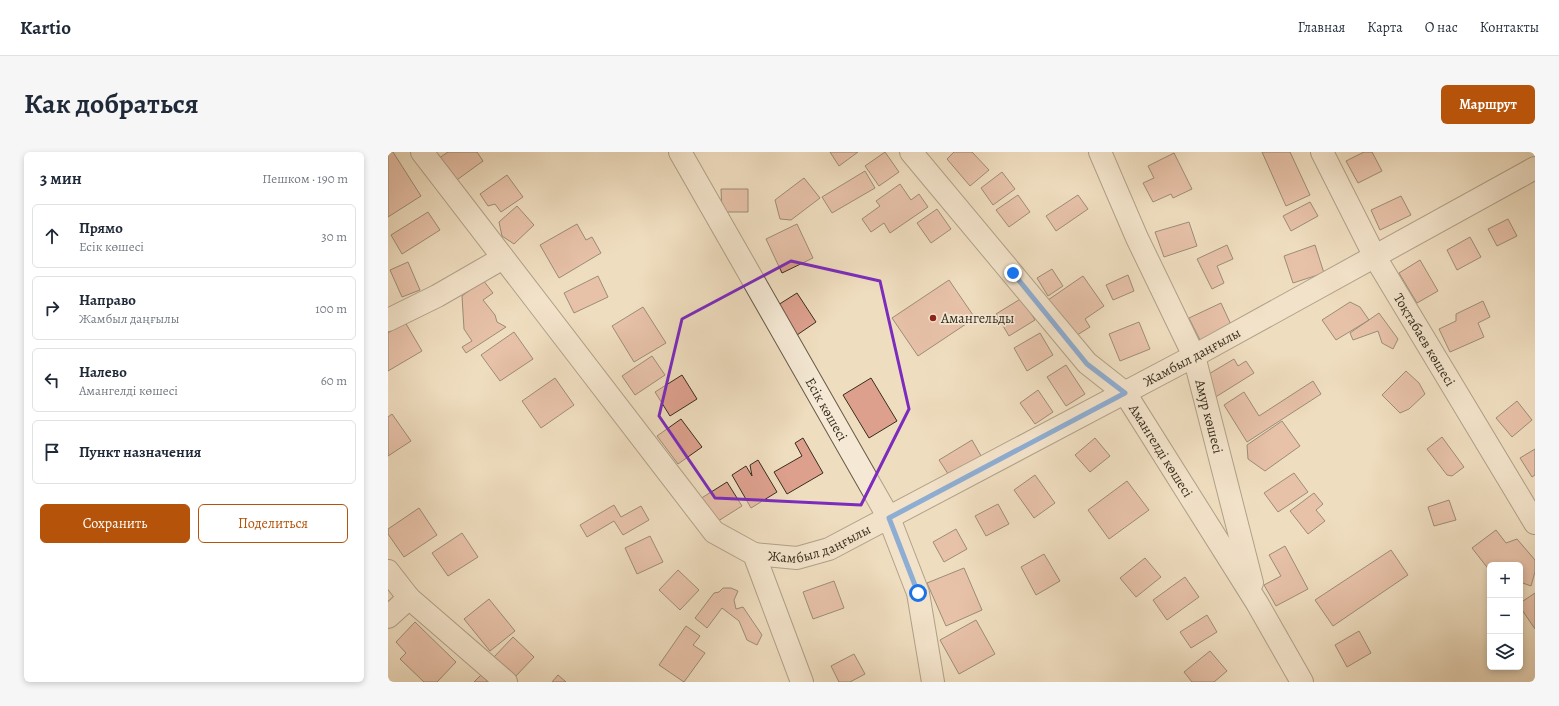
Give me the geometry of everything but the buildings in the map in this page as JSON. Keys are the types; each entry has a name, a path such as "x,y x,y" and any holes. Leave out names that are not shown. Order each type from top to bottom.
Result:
{"street":[{"path":"422,152 714,532 754,554 802,682"},
{"name":"Есік көшесі","path":"680,152 889,518 918,593 933,682"},
{"name":"Амангелді көшесі","path":"911,152 1087,364 1125,393 1257,602 1302,682"},
{"name":"Амур көшесі","path":"1100,152 1137,238 1194,356 1257,602"},
{"name":"Тоқтабаев көшесі","path":"1322,152 1374,257 1535,523"},
{"name":"Жамбыл даңғылы","path":"754,554 797,558 829,549 1194,356 1535,168"},
{"path":"388,320 437,296 503,258"},
{"path":"388,571 409,598 506,682"},
{"path":"388,618 409,598"}],"highlighted area":[{"path":"791,261 880,281 909,409 861,505 715,498 659,416 682,319"}],"place":[{"name":"Амангельды","path":"933,318"}],"route":[{"path":"918,593 889,518 1125,393 1087,364 1013,273"}]}
